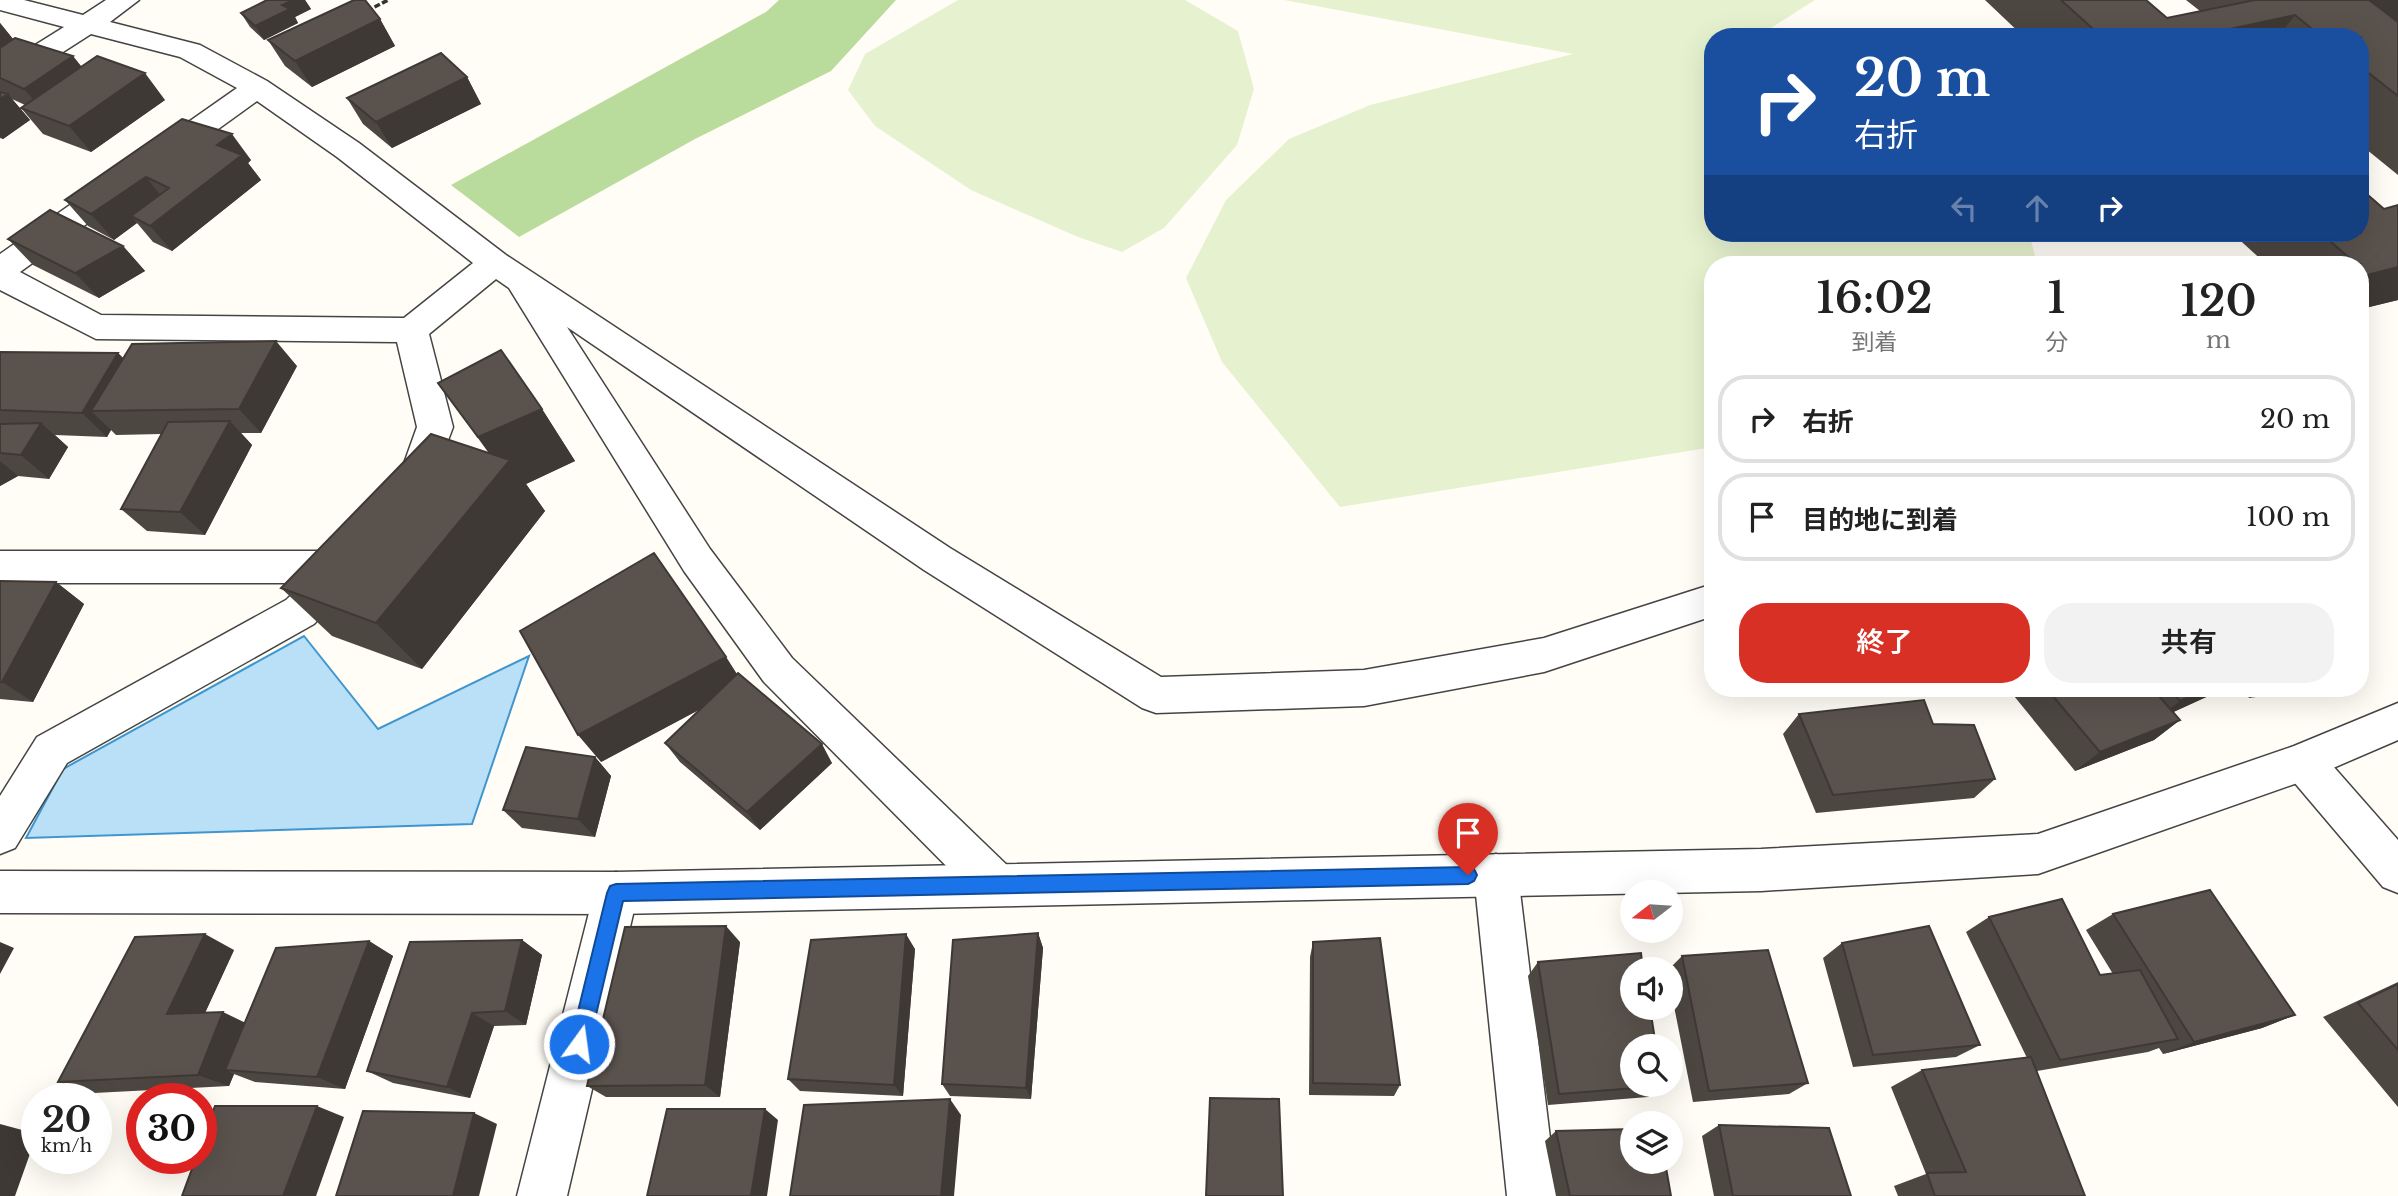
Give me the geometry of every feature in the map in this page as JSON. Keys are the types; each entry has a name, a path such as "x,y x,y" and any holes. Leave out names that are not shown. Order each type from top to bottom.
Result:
{"street":[{"path":"0,80 125,0"},
{"path":"0,2 190,51 257,87 348,150 505,270 937,559 1156,695 1364,688 1544,655 1704,603"},
{"path":"0,270 257,87"},
{"path":"0,276 96,327 411,330 505,270"},
{"path":"505,270 697,560 778,670 995,884"},
{"path":"393,506 418,476 435,427 411,330"},
{"path":"0,834 52,750 300,612 345,566 369,536"},
{"path":"0,567 345,566"},
{"path":"0,892 616,893 1761,870 2038,854 2303,762 2398,721"},
{"path":"2303,762 2398,872"},
{"path":"1496,875 1532,1196"},
{"path":"542,1196 616,893"}],"path":[{"path":"364,13 388,0"}],"green space":[{"path":"779,0 896,0 831,71 695,139 519,237 451,185 766,12"},
{"path":"958,0 1185,0 1238,31 1254,89 1237,145 1164,228 1122,252 1078,237 971,190 875,126 848,90 865,54"},
{"path":"1284,0 1815,0 1771,28 1704,28 1704,242 2031,242 2035,256 1704,256 1704,448 1340,507 1222,362 1186,278 1226,200 1289,139 1370,105 1573,54"}],"water":[{"path":"304,636 378,729 529,656 472,824 26,838 63,769"}],"building":[{"path":"267,0 293,0 282,5 290,9 255,26 241,13"},
{"path":"354,0 365,0 380,19 295,61 268,40"},
{"path":"2061,0 2146,0 2167,18 2255,0 2369,0 2398,22 2398,96 2369,73 2369,28 2311,28 2295,15 2235,28 2092,28"},
{"path":"15,38 73,56 24,89 0,78 0,48"},
{"path":"441,53 467,77 376,122 347,98"},
{"path":"97,56 145,73 69,126 21,108"},
{"path":"182,119 232,134 217,145 242,155 150,226 131,216 169,188 146,177 91,214 65,200"},
{"path":"2369,196 2384,209 2398,205 2398,267 2369,274 2369,256 2347,256 2331,242 2369,242"},
{"path":"50,210 123,246 75,273 8,239"},
{"path":"276,341 239,409 91,411 132,344"},
{"path":"501,350 542,409 478,437 438,383"},
{"path":"0,352 118,353 82,413 0,410"},
{"path":"230,421 180,512 121,509 168,422"},
{"path":"41,423 21,455 0,453 0,424"},
{"path":"431,434 510,460 376,623 281,588"},
{"path":"654,553 726,657 578,735 520,631"},
{"path":"0,581 56,582 2,682 0,682"},
{"path":"738,673 822,744 747,812 665,743"},
{"path":"2054,697 2160,697 2180,720 2100,752"},
{"path":"1924,700 1933,724 1974,725 1995,779 1833,795 1799,714"},
{"path":"526,747 595,757 578,819 503,810"},
{"path":"2210,890 2295,1015 2194,1042 2113,914"},
{"path":"2062,899 2100,975 2140,970 2178,1039 2060,1060 1989,917"},
{"path":"726,926 705,1085 587,1086 625,927"},
{"path":"1929,926 1980,1045 1873,1055 1842,943"},
{"path":"1038,933 1026,1088 942,1084 953,940"},
{"path":"205,934 167,1014 223,1012 198,1075 58,1082 135,937"},
{"path":"906,934 894,1085 788,1079 811,940"},
{"path":"1380,938 1400,1085 1313,1083 1313,942"},
{"path":"522,940 505,1011 472,1013 447,1087 367,1071 410,942"},
{"path":"369,941 317,1077 225,1070 276,948"},
{"path":"1768,950 1808,1083 1709,1091 1682,956"},
{"path":"1641,953 1641,957 1620,957 1620,1020 1652,1020 1654,1034 1620,1034 1620,1089 1559,1094 1538,962"},
{"path":"2398,984 2398,1050 2358,1003"},
{"path":"2031,1057 2085,1196 1935,1196 1927,1173 1966,1172 1922,1070"},
{"path":"1210,1098 1279,1099 1283,1196 1206,1196"},
{"path":"950,1099 941,1196 790,1196 804,1105"},
{"path":"217,1106 317,1106 283,1196 182,1196 190,1174 217,1174"},
{"path":"667,1109 765,1109 751,1196 647,1196"},
{"path":"363,1111 474,1113 453,1196 336,1196"},
{"path":"1719,1125 1829,1128 1851,1196 1733,1196"},
{"path":"1620,1129 1620,1174 1667,1174 1671,1196 1570,1196 1556,1131"}],"route":[{"path":"579,1044 616,893 1468,875"}]}
